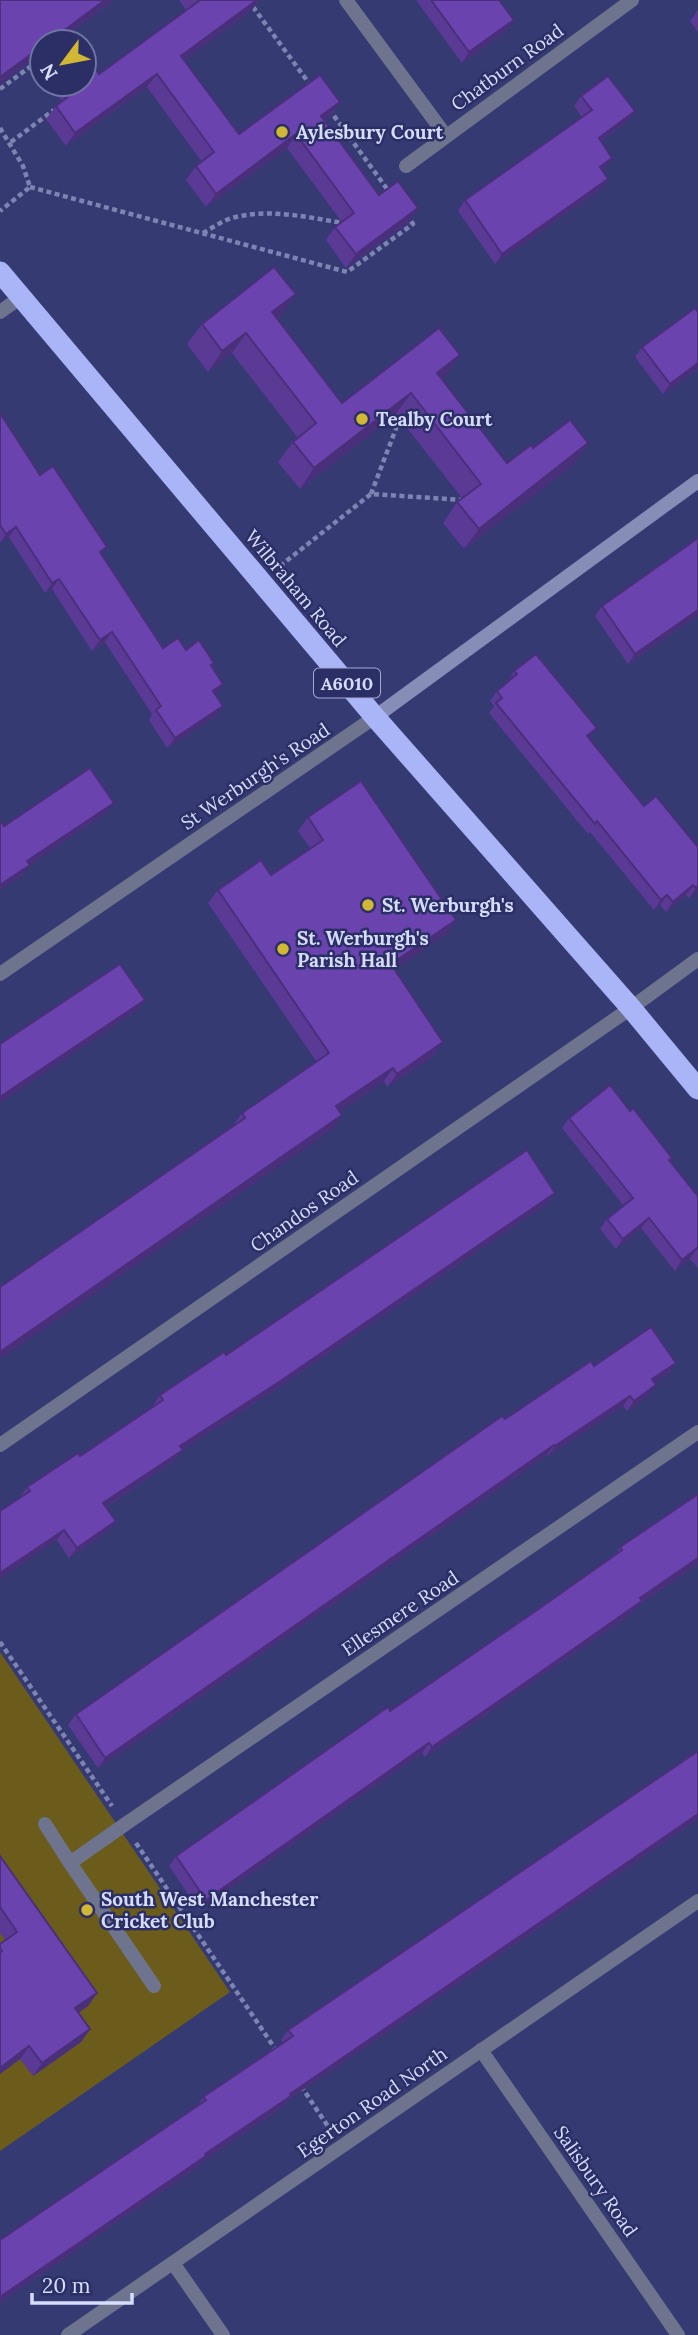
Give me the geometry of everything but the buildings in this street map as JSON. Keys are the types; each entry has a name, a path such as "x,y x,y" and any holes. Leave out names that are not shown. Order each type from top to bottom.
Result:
{"highway":[{"name":"Wilbraham Road","path":"0,272 376,717 631,1008 698,1089"}],"street":[{"path":"346,0 446,136"},
{"name":"Chatburn Road","path":"406,166 632,0"},
{"path":"0,312 21,297"},
{"name":"St Werburgh's Road","path":"0,974 376,717 698,481"},
{"name":"Chandos Road","path":"0,1445 698,959"},
{"name":"Ellesmere Road","path":"70,1863 698,1432"},
{"path":"45,1824 154,1986"},
{"name":"Egerton Road North","path":"68,2335 698,1901"},
{"name":"Salisbury Road","path":"481,2050 678,2335"},
{"path":"173,2263 223,2335"}],"path":[{"path":"248,0 316,92"},
{"path":"0,89 28,68"},
{"path":"10,142 63,103"},
{"path":"324,103 393,197"},
{"path":"326,127 336,120"},
{"path":"0,128 23,166 30,187"},
{"path":"0,211 30,187"},
{"path":"30,187 347,272 413,224 406,215"},
{"path":"376,195 386,188"},
{"path":"203,233 229,218 259,213 303,216 342,223"},
{"path":"261,581 371,494 400,418"},
{"path":"371,494 464,500"},
{"path":"0,1642 279,2055"},
{"path":"295,2078 341,2147"}],"shaded area":[{"name":"South West Manchester Cricket Club","path":"0,1652 230,1992 0,2151"}],"place":[{"name":"Aylesbury Court","path":"282,132"},
{"name":"Tealby Court","path":"362,419"},
{"name":"St. Werburgh's","path":"368,905"},
{"name":"St. Werburgh's Parish Hall","path":"283,949"},
{"name":"South West Manchester Cricket Club","path":"87,1910"}]}
